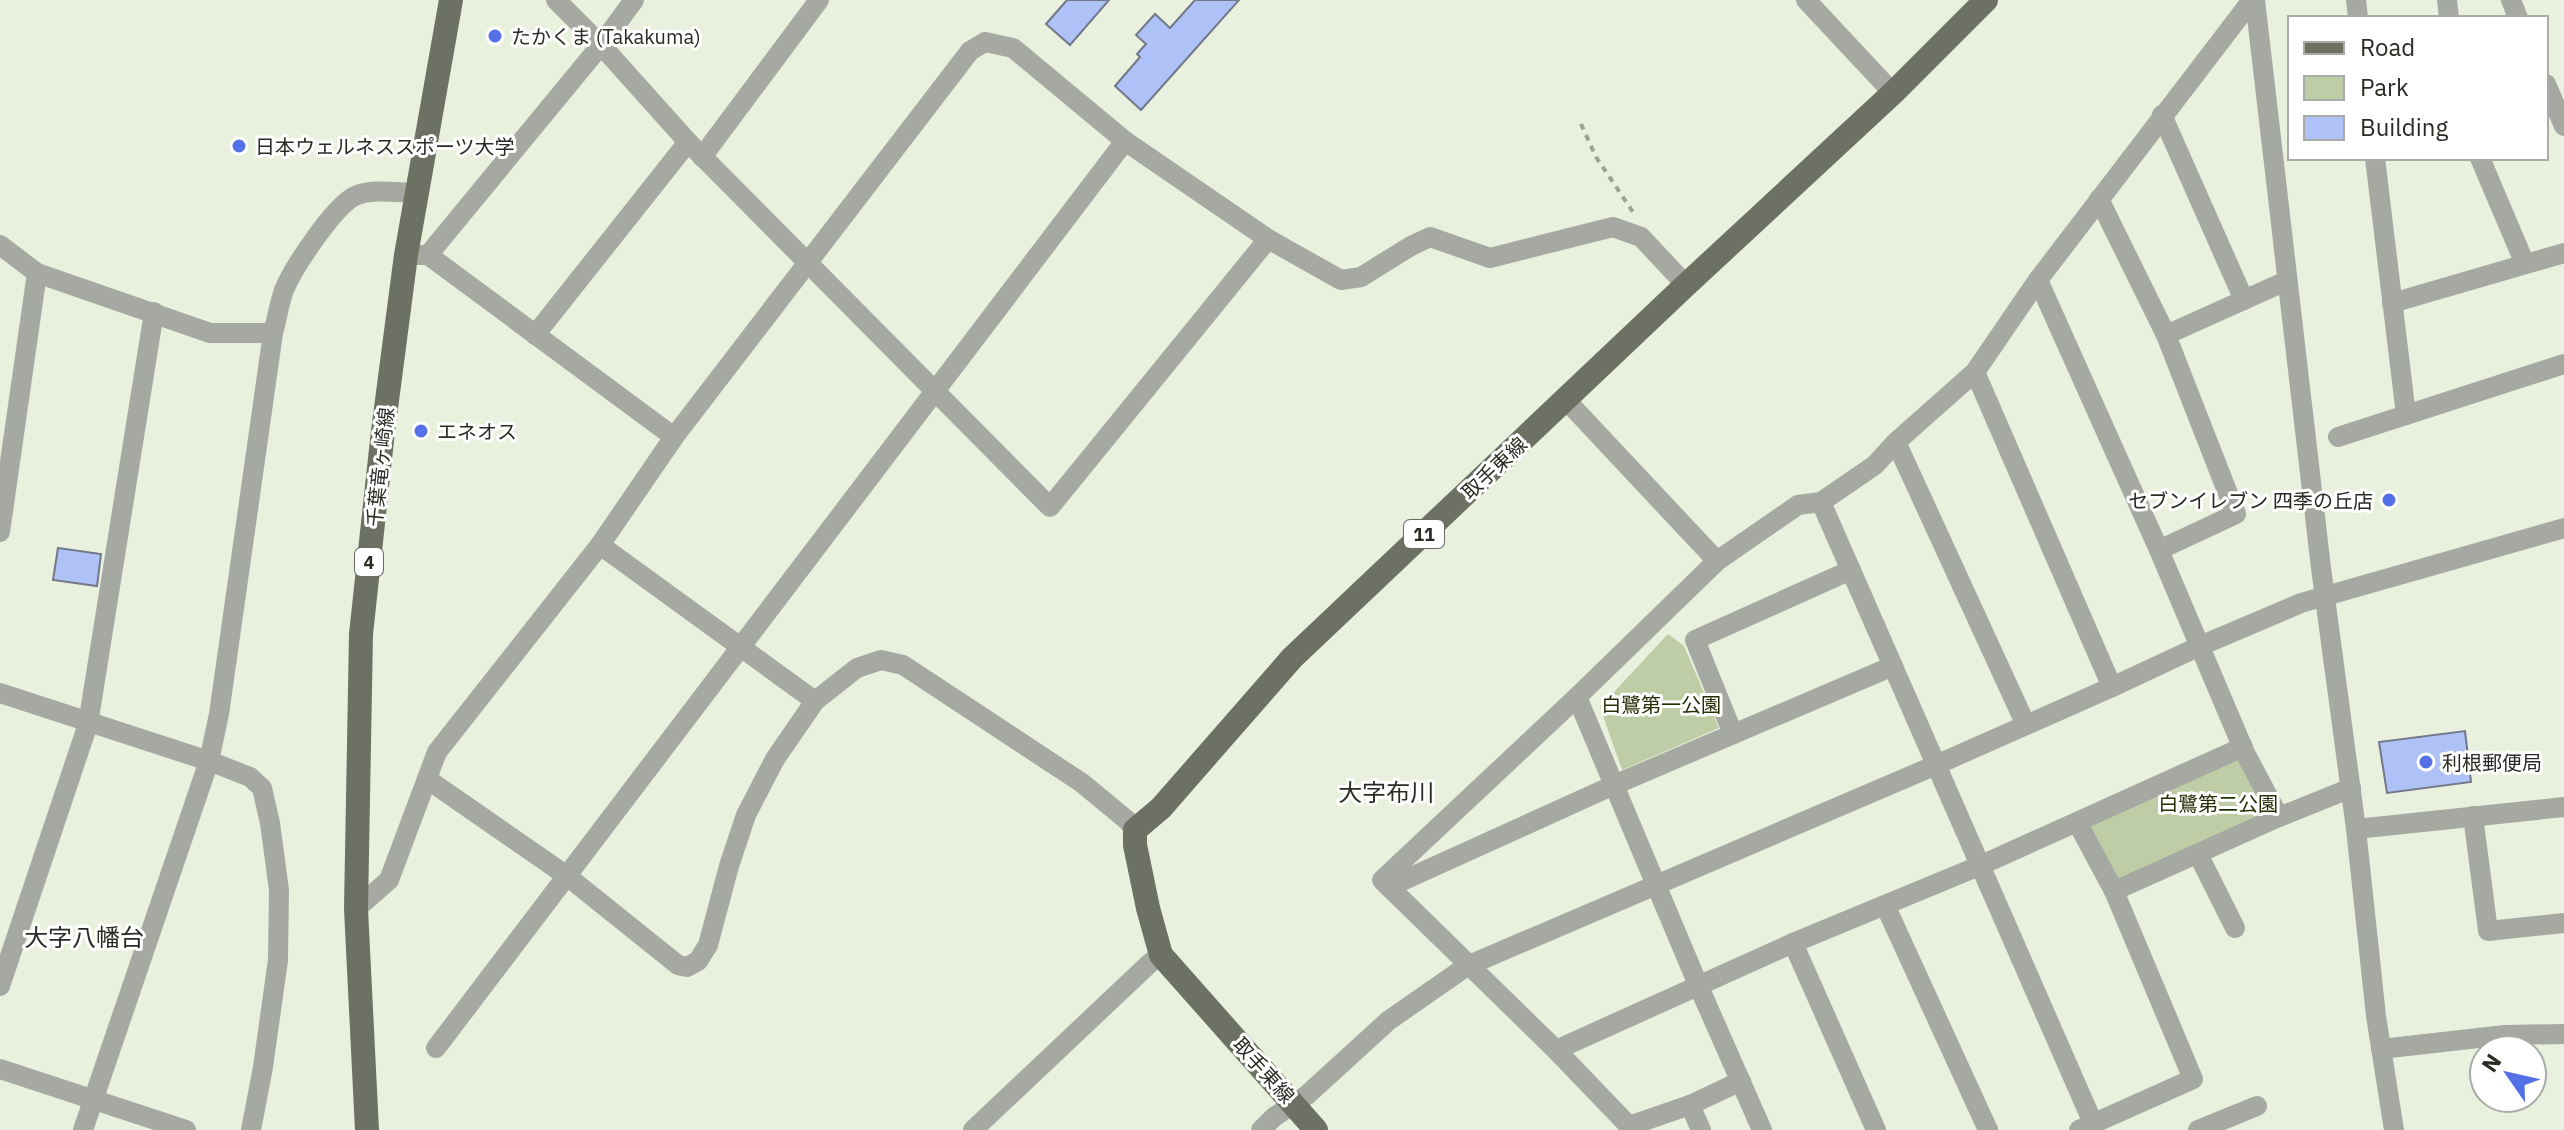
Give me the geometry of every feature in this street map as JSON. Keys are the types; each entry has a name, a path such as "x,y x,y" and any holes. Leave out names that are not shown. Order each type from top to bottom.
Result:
{"main road":[{"name":"千葉竜ヶ崎線","path":"367,1130 356,909 361,634 383,431 417,255 417,193 451,0"},
{"name":"取手東線","path":"1316,1130 1161,955 1148,908 1135,845 1135,830 1161,808 1292,658 1893,93 1986,0"}],"street":[{"path":"556,0 601,45 695,150 1050,507 1268,239"},
{"path":"634,0 601,45 417,255 535,335 674,437"},
{"path":"535,335 695,150 819,0"},
{"path":"1806,0 1893,93"},
{"path":"1741,1081 1690,1105 1629,1126 1382,880 1717,561 1798,505 1821,502 1875,465 1896,442 1975,372 2038,280 2162,115 2254,0"},
{"path":"2254,0 2381,1049 2394,1130"},
{"path":"356,909 389,880 437,752 600,545 674,437 970,51 985,42 1013,48 1125,141 1268,239 1341,280 1361,277 1430,237 1490,258 1613,227 1641,237 1686,285"},
{"path":"2548,89 2564,126"},
{"path":"2162,115 2244,300"},
{"path":"436,1048 1125,141"},
{"path":"2375,160 2406,415"},
{"path":"2481,160 2525,264"},
{"path":"83,1130 209,761 219,714 273,333 285,289 298,264 336,210 356,195 366,192 417,193"},
{"path":"2099,199 2166,335 2236,514 2159,550"},
{"path":"0,245 37,273 210,333 273,333"},
{"path":"2392,303 2564,253"},
{"path":"0,532 37,273"},
{"path":"2038,280 2243,747 2279,817"},
{"path":"2166,335 2286,281"},
{"path":"0,986 88,724 154,312"},
{"path":"2338,437 2564,364"},
{"path":"1975,372 2112,687"},
{"path":"1566,400 1717,561"},
{"path":"1896,442 2026,725"},
{"path":"1821,502 1979,866 2086,1127 2193,1079 2114,891 2077,822"},
{"path":"1261,1130 1388,1021 1467,966 1936,765 2200,646 2325,595 2564,528"},
{"path":"600,545 815,701"},
{"path":"1733,734 1695,640 1851,570"},
{"path":"427,779 567,876 678,965 687,967 698,961 708,945 746,815 775,759 815,701 857,668 881,660 903,665 1082,783 1135,830"},
{"path":"1389,887 1614,785 1893,666"},
{"path":"0,693 209,761 250,777 262,788 279,890 278,960 251,1130"},
{"path":"1577,697 1762,1130"},
{"path":"1556,1050 2243,747"},
{"path":"2114,891 2351,788"},
{"path":"2356,829 2564,807"},
{"path":"2473,816 2488,931 2564,923"},
{"path":"2198,854 2235,928"},
{"path":"1885,905 1988,1130"},
{"path":"1793,943 1876,1130"},
{"path":"973,1130 1161,955"},
{"path":"2381,1049 2505,1035 2564,1034"},
{"path":"0,1069 186,1130"},
{"path":"1690,1105 1701,1130"},
{"path":"2198,1130 2257,1106"}],"path":[{"path":"1581,124 1596,157 1639,220"}],"green space":[{"name":"白鷺第一公園","path":"1668,634 1684,646 1719,728 1622,770 1600,707"},
{"name":"白鷺第二公園","path":"2245,753 2269,819 2116,884 2084,824"}],"building":[{"path":"1067,0 1109,0 1070,45 1046,24"},
{"path":"1195,0 1239,0 1141,110 1115,86 1140,57 1137,54 1146,44 1136,35 1155,14 1170,28"},
{"path":"58,548 101,554 97,586 53,580"},
{"path":"2465,731 2471,782 2387,793 2379,742"}],"place":[{"name":"たかくま (Takakuma)","path":"495,36"},
{"name":"日本ウェルネススポーツ大学","path":"239,146"},
{"name":"エネオス","path":"421,431"},
{"name":"セブンイレブン 四季の丘店","path":"2389,500"},
{"name":"利根郵便局","path":"2426,762"}],"district":[{"name":"大字布川","path":"1386,792"},
{"name":"大字八幡台","path":"84,937"}]}
